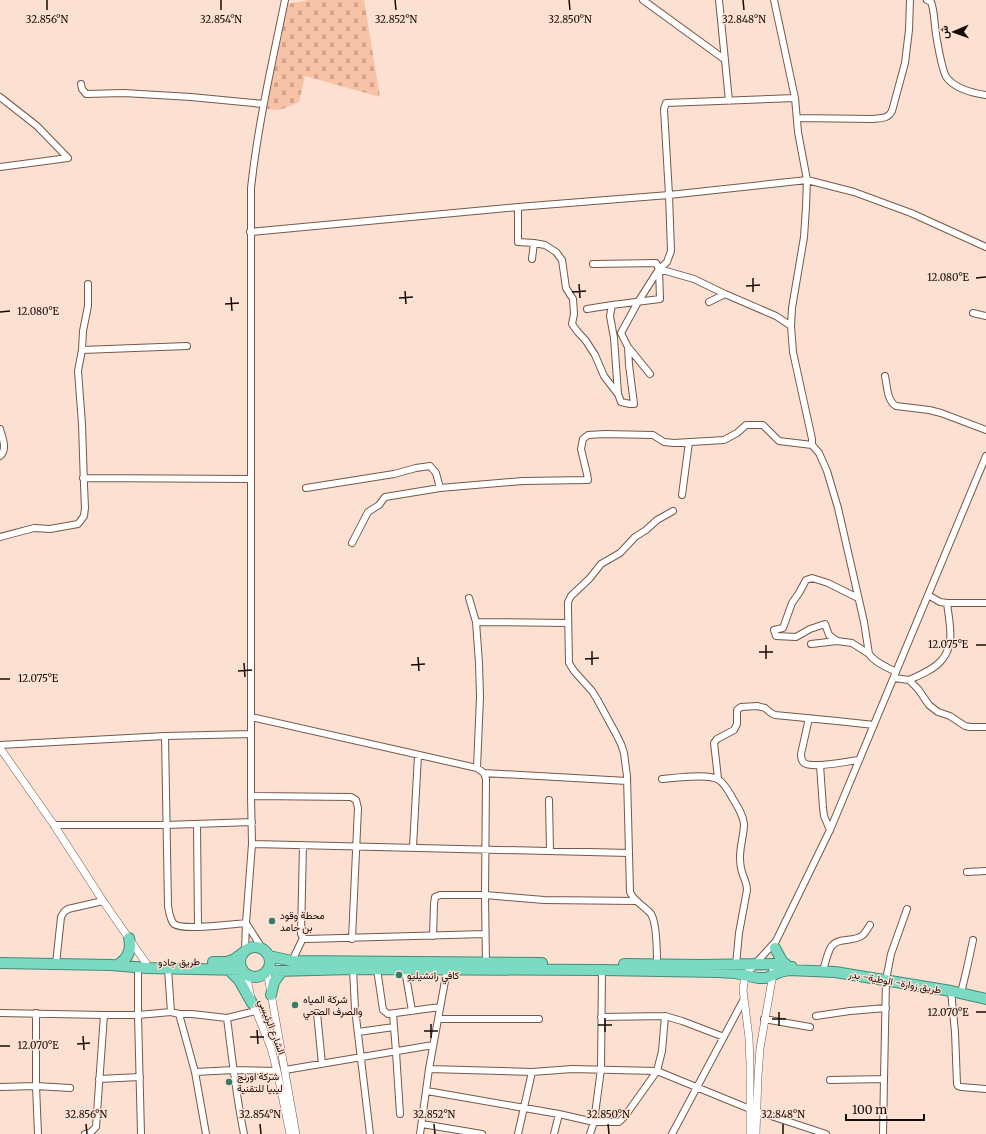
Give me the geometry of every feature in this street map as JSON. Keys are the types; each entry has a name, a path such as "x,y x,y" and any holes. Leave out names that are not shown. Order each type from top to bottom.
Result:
{"highway":[{"path":"115,965 124,961 128,956 130,950 129,938"},
{"path":"775,945 782,961 788,966 803,970"},
{"path":"255,946 262,948 269,956 270,963 267,970 260,976 253,977 244,972 240,959 244,951 251,947 255,946"},
{"name":"طريق جادو","path":"0,963 144,966 227,962 233,960 244,951"},
{"path":"269,956 292,961 718,972 735,973 758,978 766,978 773,969 788,966"},
{"path":"267,970 447,970 486,966 755,964 783,971 803,970"},
{"name":"طريق جادو","path":"144,966 168,969 228,969 244,972"},
{"path":"228,969 239,980 254,1007"},
{"name":"طريق زوارة- الوطية- بدر","path":"803,970 843,973 986,997"},
{"path":"271,995 274,982 282,971"}],"street":[{"path":"244,951 252,844 250,717 251,188 255,149 263,104 285,0"},
{"path":"643,0 724,59"},
{"path":"719,0 729,101"},
{"path":"774,0 795,98 801,153 806,180 807,199 804,237 792,308 791,326 793,352 812,439 812,445 819,453 833,490 864,622 869,654"},
{"path":"797,118 873,119 883,118 890,115 905,63 909,30 910,0"},
{"path":"926,0 932,2 934,9 936,35 946,77 954,85 975,94 986,95"},
{"path":"81,84 82,89 86,94 124,93 191,97 263,104"},
{"path":"0,97 37,126 68,158 0,167"},
{"path":"650,374 628,347 622,333 638,302 658,269 667,262 670,250 665,105 668,103 795,98"},
{"path":"250,232 518,207 669,195 806,180 854,192 911,213 986,247"},
{"path":"518,207 518,242 545,245 556,252 562,260 566,288 573,300 574,314 572,324 576,331 586,341 595,355 604,376 618,394"},
{"path":"532,260 534,243"},
{"path":"586,309 660,299 658,269 656,263 593,264"},
{"path":"658,269 694,279 776,316 791,326"},
{"path":"0,537 34,528 50,529 78,524 84,516 82,424 78,370 82,350 83,330 88,306 88,284"},
{"path":"709,302 726,294"},
{"path":"612,305 610,316 614,338 618,394 621,402 634,404 628,347"},
{"path":"973,314 986,316"},
{"path":"82,350 187,346"},
{"path":"885,376 889,399 892,404 896,406 941,412 986,430"},
{"path":"352,543 368,512 379,505 385,497 440,488 523,481 588,480 581,449 583,439 588,435 653,434 664,442 724,440 737,433 746,425 752,425 763,426 779,441 812,445"},
{"path":"0,429 4,449 3,454 0,456"},
{"path":"682,495 689,442"},
{"path":"750,1134 754,1110 758,1063 773,969 775,945 830,830 986,456"},
{"path":"306,488 394,474 430,466 436,473 440,488"},
{"path":"83,478 251,479"},
{"path":"657,964 654,919 630,892 626,762 621,744 597,699 569,663 568,602 571,596 590,578 601,564 620,553 635,537 657,520 673,511"},
{"path":"837,640 829,635 825,624 810,629 796,637 776,636 774,630 783,628 792,604 806,580 812,578 828,583 858,598"},
{"path":"928,595 940,602 946,603 986,604"},
{"path":"470,598 476,622 479,663 480,697 477,768"},
{"path":"909,680 929,670 942,660 948,649 950,630 946,603"},
{"path":"476,622 568,622"},
{"path":"811,644 837,640 852,643 869,654 876,662 895,675 909,680 918,689 932,709 950,716 965,726 986,727"},
{"path":"718,778 714,743 717,739 734,730 736,727 736,710 738,708 744,706 756,706 765,708 775,715 874,725"},
{"path":"250,717 477,768 484,773 627,781"},
{"path":"808,718 801,754 801,759 804,763 809,765 820,765 859,760"},
{"path":"0,747 165,736 251,734"},
{"path":"165,736 168,906 173,922 176,925 198,927 246,923"},
{"path":"0,747 129,938 144,966 138,1015 141,1134"},
{"path":"413,848 418,755"},
{"path":"820,765 824,816 830,830"},
{"path":"484,773 486,779 486,966"},
{"path":"662,779 696,776 712,776 718,778 724,784 739,808 744,825 740,858 742,872 747,884 747,890 739,933 736,964"},
{"path":"251,796 350,797 356,800 358,808 352,939"},
{"path":"549,800 550,850"},
{"path":"54,825 166,825 252,822"},
{"path":"197,824 198,927"},
{"path":"252,844 629,853"},
{"path":"292,961 302,938 303,845"},
{"path":"967,872 986,871"},
{"path":"433,936 435,897 440,895 485,895 544,900 637,901"},
{"path":"56,964 61,917 64,912 68,909 103,901"},
{"path":"883,1134 886,980 891,954 907,909"},
{"path":"246,923 262,948"},
{"path":"823,971 833,944 842,940 862,936 870,925"},
{"path":"302,938 352,939 486,934"},
{"path":"973,940 967,968 956,992 955,1032 957,1084 961,1087 986,1088"},
{"path":"756,1134 749,1038 743,984 745,975 775,945"},
{"path":"168,969 171,1012"},
{"path":"353,969 355,1009 370,1134"},
{"path":"378,969 383,1010 388,1014 440,1007"},
{"name":"الشارع الرئيسي","path":"267,970 290,1134"},
{"path":"405,970 412,1011"},
{"path":"420,1134 429,1069 447,970"},
{"path":"590,1134 594,1122 601,1069 602,970"},
{"name":"الشارع الرئيسي","path":"244,972 254,1007 281,1071 296,1134"},
{"path":"672,1134 744,999"},
{"path":"0,1013 138,1015 171,1012 227,1018 254,1007"},
{"path":"816,1016 886,1008"},
{"path":"36,1013 36,1086 38,1134"},
{"path":"317,1013 322,1064"},
{"path":"179,1014 195,1072 206,1134"},
{"path":"393,1014 400,1114"},
{"path":"85,1134 91,1132 96,1126 104,1015"},
{"path":"601,1017 665,1016 724,1037"},
{"path":"427,1091 559,1114 594,1122 619,1122 622,1120 657,1071 662,1051 665,1016"},
{"path":"227,1018 236,1091 244,1134"},
{"path":"438,1019 539,1019"},
{"path":"764,1019 810,1027"},
{"path":"358,1032 394,1027"},
{"path":"195,1072 234,1070 281,1071 433,1045"},
{"path":"429,1069 532,1072 601,1069 657,1071 754,1110 826,1134"},
{"path":"518,1134 532,1072"},
{"path":"99,1080 140,1077"},
{"path":"830,1080 884,1079"},
{"path":"0,1087 36,1086 70,1088"},
{"path":"554,1134 559,1114"},
{"path":"422,1124 482,1134"}],"green space":[{"path":"309,0 364,0 380,97 305,76 299,102 280,110 266,109 288,4"}],"place":[{"name":"محطة وقود بن حامد","path":"272,921"},
{"name":"كافي رانشيليو","path":"399,975"},
{"name":"شركة المياه والصرف الصحي","path":"295,1005"},
{"name":"شركة اورنج ليبيا للتقنية","path":"229,1082"}]}
